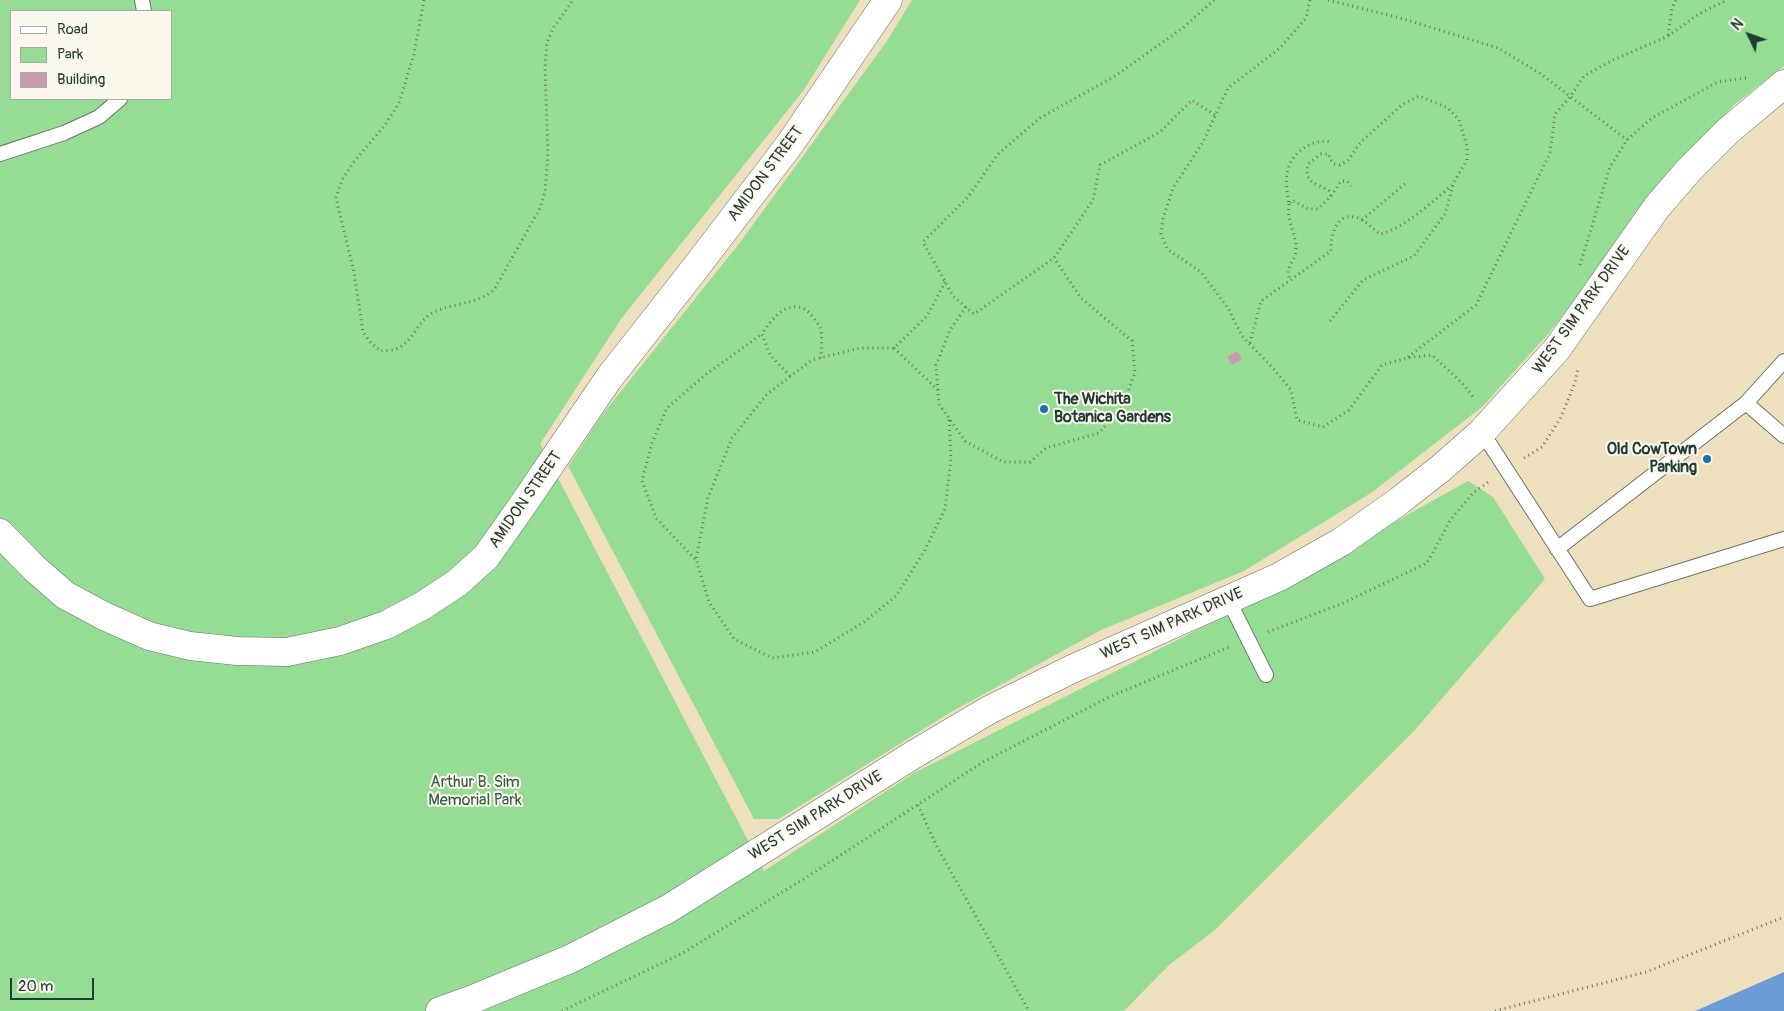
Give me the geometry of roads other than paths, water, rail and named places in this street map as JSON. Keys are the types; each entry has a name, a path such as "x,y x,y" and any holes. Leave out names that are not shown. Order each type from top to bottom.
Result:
{"street":[{"name":"AMIDON STREET","path":"0,533 34,568 65,595 104,616 149,636 190,646 237,652 287,652 340,641 386,625 422,606 457,583 486,556 608,378 790,144 888,0"},
{"name":"WEST SIM PARK DRIVE","path":"440,1011 473,1006 668,909 913,755 989,710 1072,668 1279,577 1341,542 1440,470 1482,432 1557,349 1657,207 1688,171 1728,130 1784,84"}],"lane":[{"path":"0,154 64,133 100,117 119,100"},
{"path":"1557,549 1746,403 1784,361"},
{"path":"1746,403 1784,436"},
{"path":"1482,432 1590,599 1784,539"},
{"path":"1228,599 1266,675"}],"water":[{"path":"1784,972 1784,1011 1695,1011"}],"place":[{"name":"The Wichita Botanica Gardens","path":"1044,409"},
{"name":"Old CowTown Parking","path":"1707,459"}],"park label":[{"name":"Arthur B. Sim Memorial Park","path":"475,792"}]}
